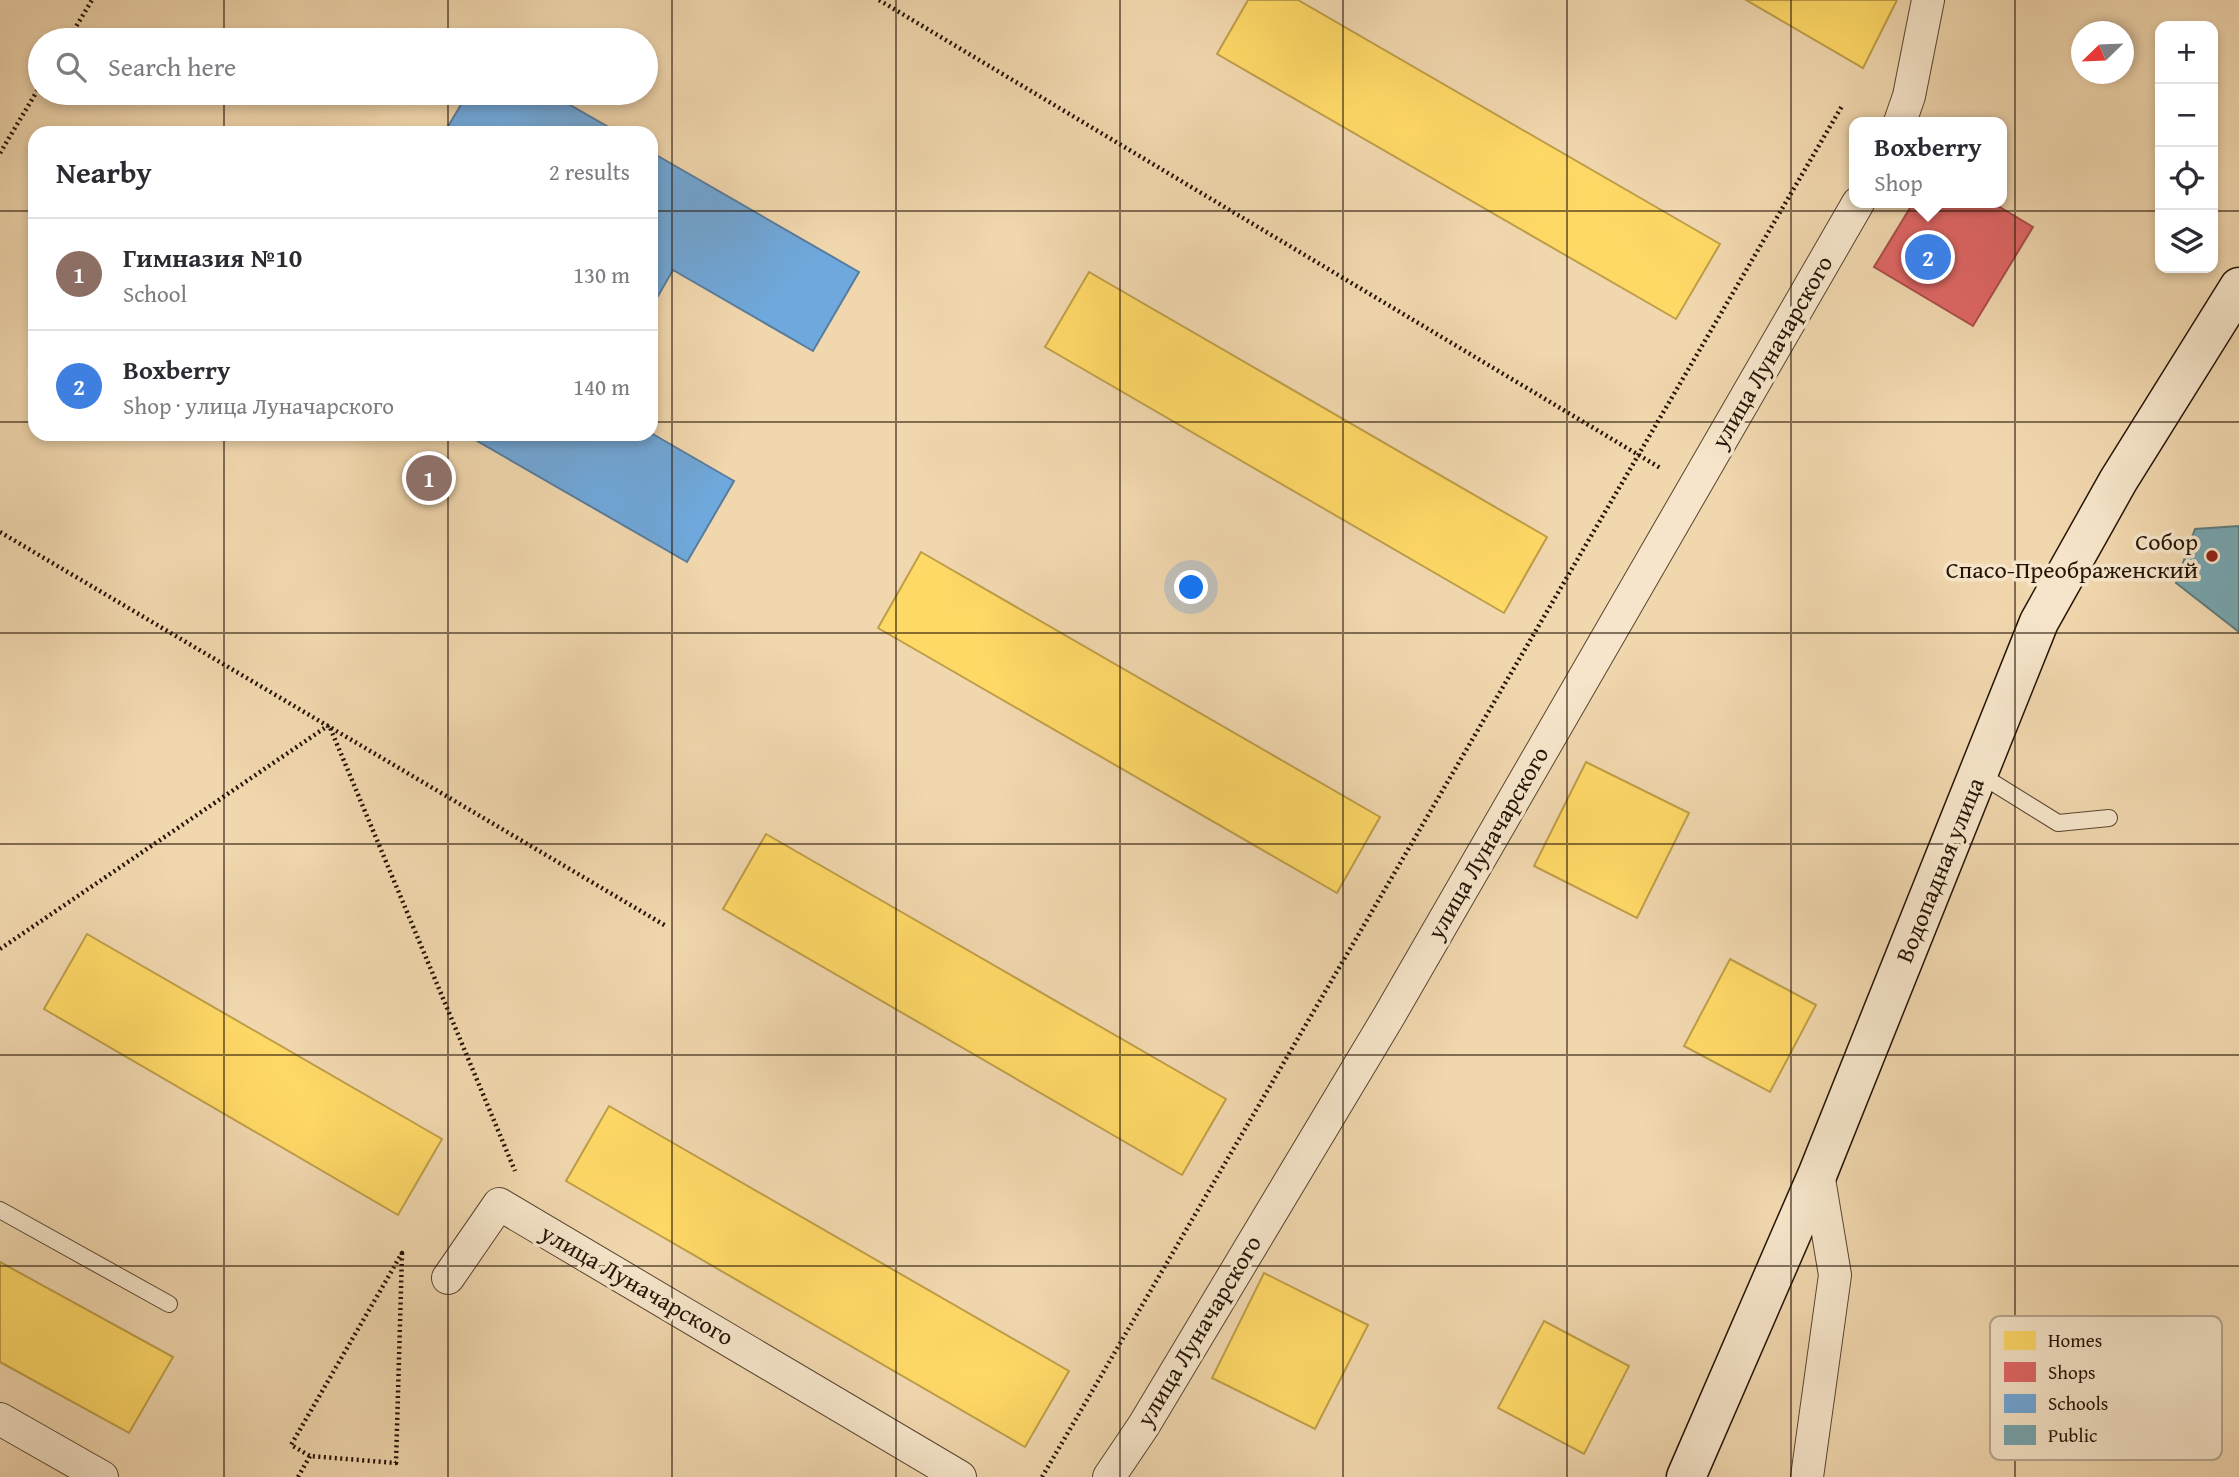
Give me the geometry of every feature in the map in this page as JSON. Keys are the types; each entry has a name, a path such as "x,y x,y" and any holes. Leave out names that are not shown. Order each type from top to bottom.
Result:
{"street":[{"path":"1902,117 1909,96 1928,0"},
{"name":"улица Луначарского","path":"1109,1477 1144,1424 1389,1016 1855,208"},
{"name":"Водопадная улица","path":"1686,1477 1818,1173 2039,622 2118,481 2239,286"},
{"path":"1807,1477 1835,1275 1818,1173"},
{"name":"улица Луначарского","path":"448,1278 499,1204 960,1477"},
{"path":"0,1419 102,1477"}],"lane":[{"path":"1979,774 2058,823 2109,818"},
{"path":"0,1210 169,1304"}],"path":[{"path":"75,28 92,0"},
{"path":"879,0 1693,487"},
{"path":"0,153 29,105"},
{"path":"1042,1477 1842,106"},
{"path":"0,532 666,926"},
{"path":"0,949 329,725"},
{"path":"329,725 516,1175"},
{"path":"402,1253 396,1463 310,1456 291,1445 402,1253"},
{"path":"298,1477 310,1456"}],"building: Homes":[{"path":"1248,0 1298,0 1720,244 1676,319 1217,54"},
{"path":"1746,0 1897,0 1863,68"},
{"path":"1089,272 1547,537 1504,613 1045,347"},
{"path":"921,552 1380,817 1337,893 878,628"},
{"path":"1586,762 1689,813 1637,918 1534,866"},
{"path":"766,834 1226,1099 1182,1175 723,909"},
{"path":"87,934 442,1139 398,1215 44,1009"},
{"path":"1730,959 1816,1005 1770,1092 1684,1046"},
{"path":"609,1106 1069,1371 1025,1447 566,1181"},
{"path":"0,1262 173,1357 129,1433 0,1362"},
{"path":"1264,1273 1368,1325 1315,1429 1212,1378"},
{"path":"1544,1321 1629,1366 1584,1454 1498,1408"}],"building: Shops":[{"path":"1910,208 2001,208 2033,227 1973,326 1874,267"}],"building: Schools":[{"path":"461,105 570,105 607,126 448,126"},
{"path":"658,156 859,272 813,351 673,270 658,296"},
{"path":"658,437 734,481 687,562 477,441 658,441"}],"building: Public":[{"name":"Собор Спасо-Преображенский","path":"2239,526 2239,632 2176,583 2195,529"}],"place":[{"name":"Boxberry","path":"1928,257"},
{"name":"Гимназия №10","path":"429,478"},
{"name":"Собор Спасо-Преображенский","path":"2212,556"}]}
